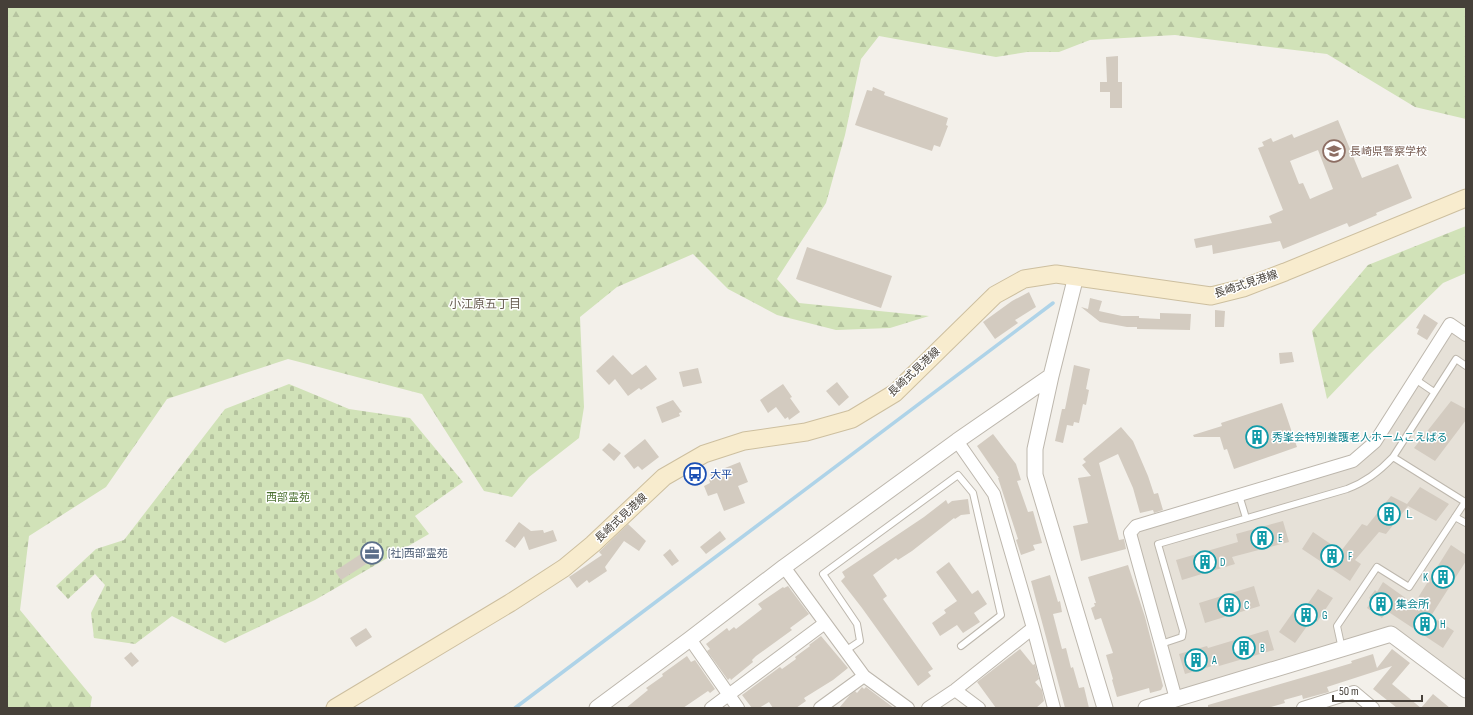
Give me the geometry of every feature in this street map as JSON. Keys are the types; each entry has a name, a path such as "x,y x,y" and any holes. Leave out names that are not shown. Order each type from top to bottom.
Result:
{"main road":[{"name":"長崎式見港線","path":"335,708 510,603 564,568 593,544 664,476 704,454 744,441 806,432 852,419 895,393 995,295 1024,279 1056,274 1211,296 1243,288 1285,272 1466,198"}],"street":[{"path":"1076,276 1035,448 1034,475 1105,708"},
{"path":"1176,699 1130,533 1136,526 1353,460 1375,442 1450,324 1466,335"},
{"path":"597,708 784,567 957,441 1051,376"},
{"path":"957,441 994,494 1033,628 1054,708"},
{"path":"784,567 864,676 908,708"},
{"path":"711,708 825,623"},
{"path":"928,708 955,690 1033,628"},
{"path":"1146,708 1391,634 1466,690"},
{"path":"690,639 738,708"},
{"path":"820,708 864,676"},
{"path":"955,690 979,708"},
{"path":"1303,708 1354,692 1373,708"}],"lane":[{"path":"1161,644 1182,637 1182,631 1158,544 1354,487 1371,478 1393,457 1456,359 1466,366"},
{"path":"1415,379 1434,392"},
{"path":"1342,649 1337,626 1377,567 1409,587 1465,502 1393,457"},
{"path":"845,651 860,642 857,624 823,574 958,475 973,493 1001,615 961,646"},
{"path":"1239,495 1246,518"},
{"path":"1455,516 1466,524"}],"shaded area":[{"path":"1450,324 1466,335 1466,690 1391,634 1176,699 1130,533 1353,461 1375,442"}],"green space":[{"path":"7,7 1466,7 1466,119 1415,107 1327,54 1175,35 1090,40 1059,52 1027,52 996,57 879,36 861,59 845,135 826,203 777,279 799,303 929,316 890,328 836,330 777,315 728,289 693,254 617,287 580,317 584,407 579,438 529,477 512,497 484,491 422,394 288,359 167,399 106,487 29,536 20,610 92,697 90,708 7,708"},
{"path":"1466,226 1466,273 1443,283 1370,354 1327,399 1312,331 1368,265"},
{"name":"西部霊苑","path":"289,384 349,409 410,418 463,482 415,516 429,534 315,600 225,643 172,616 135,644 94,638 91,613 105,585 95,574 68,599 56,586 96,549 124,540 225,409"}],"building":[{"path":"1118,56 1118,82 1122,82 1122,108 1110,108 1110,92 1100,92 1100,82 1107,82 1106,57"},
{"path":"873,87 885,92 884,95 948,118 946,125 948,126 940,147 934,145 932,151 855,125 867,90 872,91"},
{"path":"1338,120 1362,178 1398,164 1412,198 1376,213 1377,215 1349,227 1347,223 1283,249 1280,241 1213,254 1212,245 1196,248 1194,239 1272,223 1269,216 1283,210 1258,148 1264,146 1262,142 1271,138 1273,142 1292,134 1294,138","holes":["1318,150 1333,189 1310,199 1303,183 1299,184 1290,161"]},
{"path":"807,247 892,276 881,308 796,279"},
{"path":"1029,292 1036,307 1015,320 1018,323 995,339 983,322 1012,301"},
{"path":"1090,298 1102,301 1099,311 1122,316 1139,316 1139,318 1160,319 1160,313 1191,314 1190,330 1137,329 1137,327 1127,327 1100,322 1081,307 1088,309"},
{"path":"1215,310 1225,311 1224,327 1215,327"},
{"path":"1424,314 1438,323 1427,340 1417,334 1419,329 1416,328"},
{"path":"1292,352 1294,362 1280,364 1279,353"},
{"path":"613,355 632,375 646,365 657,379 641,390 639,388 628,396 615,379 609,385 596,371"},
{"path":"1074,365 1090,369 1086,389 1089,390 1086,405 1083,404 1079,423 1074,422 1073,426 1067,425 1063,443 1055,441 1062,409 1065,409"},
{"path":"698,368 702,383 683,387 679,372"},
{"path":"837,382 849,397 839,406 826,391"},
{"path":"783,384 792,397 790,398 800,412 789,420 788,417 785,419 776,407 768,413 760,400"},
{"path":"673,400 682,412 679,413 680,416 662,423 656,407"},
{"path":"1451,401 1466,409 1466,420 1435,461 1414,448"},
{"name":"秀峯会特別養護老人ホームこえばる","path":"1282,403 1297,447 1234,469 1227,449 1224,450 1220,437 1194,437 1193,435 1222,426 1221,423"},
{"path":"1121,427 1133,441 1154,494 1158,493 1163,510 1154,513 1153,510 1140,513 1133,488 1118,454 1099,463 1119,540 1124,539 1126,549 1081,561 1073,526 1088,523 1078,478 1091,476 1082,465 1086,462 1083,459"},
{"path":"993,434 1016,464 1021,480 1017,481 1028,512 1033,511 1042,543 1033,545 1035,550 1021,555 1016,540 1018,539 999,478 977,446"},
{"path":"645,439 659,457 642,470 638,466 634,469 624,456"},
{"path":"609,443 621,453 614,461 602,450"},
{"path":"740,462 748,482 738,486 745,503 724,511 717,493 708,496 704,486 710,483 709,479 712,478 710,474"},
{"path":"1420,487 1449,504 1436,521 1408,506 1386,534 1379,532 1355,560 1361,564 1350,581 1302,549 1313,532 1341,551 1362,524 1367,526 1391,496 1407,504"},
{"path":"968,499 970,514 961,515 955,519 954,518 912,551 898,560 896,558 873,575 887,596 883,599 933,669 928,672 931,676 918,686 841,581 845,577 842,572 924,517 946,500 948,504 952,501"},
{"path":"1283,521 1289,542 1232,557 1235,564 1182,580 1176,560 1238,542 1236,534"},
{"path":"519,522 531,531 543,530 544,533 553,530 557,541 529,550 524,536 515,548 505,541"},
{"path":"628,524 646,541 639,551 624,541 605,567 607,571 589,583 587,580 577,588 569,577 602,555 599,552"},
{"path":"720,531 726,539 706,554 700,547"},
{"path":"376,544 382,554 341,580 335,571"},
{"path":"1451,545 1466,555 1466,561 1431,616 1454,631 1443,648 1387,611 1382,618 1367,608 1372,600 1369,598 1375,590 1377,592 1383,582 1414,604"},
{"path":"670,549 679,561 672,566 663,555"},
{"path":"949,562 972,594 978,590 987,604 974,613 980,622 963,633 957,625 940,636 932,623 946,613 944,610 957,601 936,572"},
{"path":"1128,565 1145,617 1163,686 1161,690 1150,693 1149,688 1117,697 1106,655 1113,653 1101,618 1095,620 1091,608 1095,606 1094,603 1096,603 1088,577"},
{"path":"1050,575 1058,602 1060,601 1062,612 1053,614 1062,649 1066,648 1071,668 1073,667 1079,688 1084,687 1089,708 1065,708 1031,581"},
{"path":"788,586 809,614 790,628 792,630 756,656 752,660 753,662 731,680 730,678 728,680 707,651 710,649 706,644 727,628 729,631 734,627 736,629 762,609 758,604 783,587"},
{"name":"C","path":"1254,586 1260,606 1205,623 1199,603"},
{"name":"G","path":"1318,589 1333,598 1317,622 1312,619 1295,643 1279,632 1296,608 1302,612"},
{"path":"366,628 372,637 356,647 350,638"},
{"name":"B","path":"1268,630 1274,650 1185,674 1179,654 1207,646 1208,648"},
{"path":"821,636 848,668 833,680 804,698 806,701 796,708 773,708 769,702 759,708 752,708 742,695 780,667 782,669 796,659 795,657"},
{"path":"1020,649 1033,665 1035,664 1039,679 1035,682 1042,690 1044,701 1036,708 996,708 977,682"},
{"path":"1392,649 1410,663 1392,684 1421,708 1397,708 1373,689 1392,666 1327,687 1329,692 1303,699 1302,695 1284,700 1285,703 1267,708 1208,708 1208,705 1352,663 1351,661 1373,654 1377,668"},
{"path":"131,652 139,661 132,667 124,658"},
{"path":"687,656 691,662 695,660 715,689 710,693 708,691 683,708 626,708 648,690 646,688 663,676 662,674"},
{"path":"862,687 864,689 866,687 894,708 839,708 850,695 855,691 857,693"},
{"path":"1433,694 1450,708 1421,708"}],"waterway":[{"path":"515,708 1053,303"}],"place":[{"name":"長崎県警察学校","path":"1334,151"},
{"name":"秀峯会特別養護老人ホームこえばる","path":"1257,437"},
{"name":"大平","path":"695,474"},
{"name":"Ｌ","path":"1389,514"},
{"name":"E","path":"1262,538"},
{"name":"(社)西部霊苑","path":"372,553"},
{"name":"F","path":"1332,556"},
{"name":"D","path":"1205,562"},
{"name":"K","path":"1443,577"},
{"name":"集会所","path":"1381,604"},
{"name":"C","path":"1229,605"},
{"name":"G","path":"1306,615"},
{"name":"H","path":"1425,624"},
{"name":"B","path":"1244,648"},
{"name":"A","path":"1196,660"}],"district":[{"name":"小江原五丁目","path":"485,304"}]}
